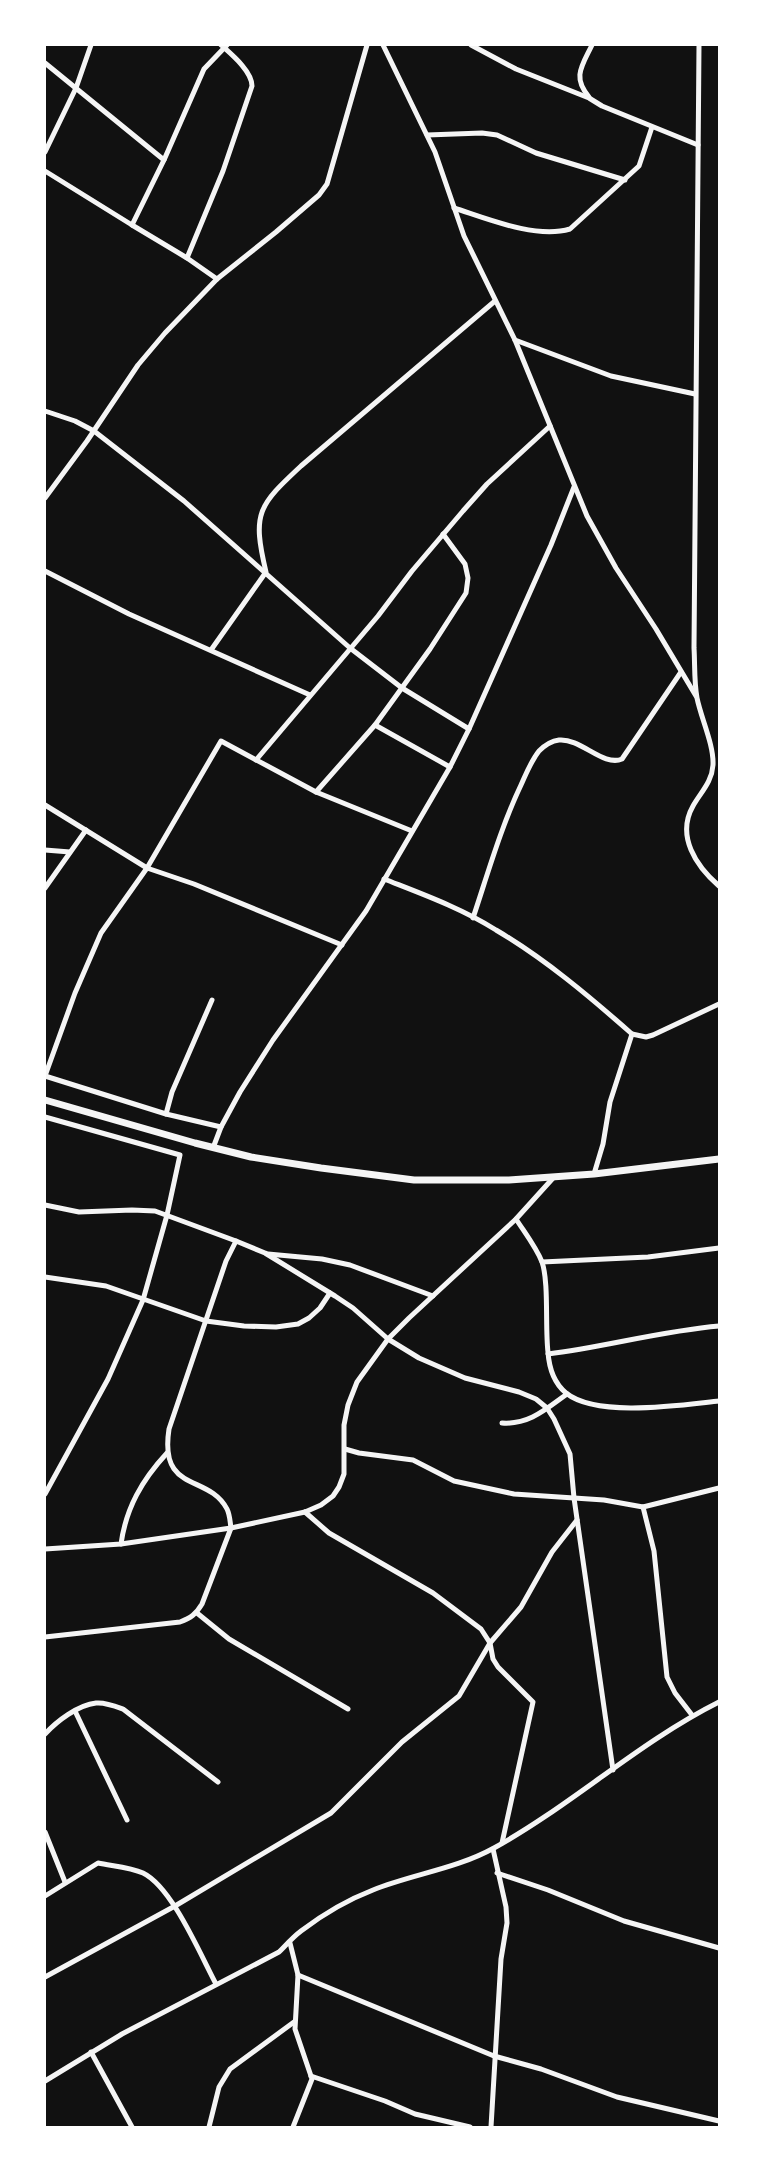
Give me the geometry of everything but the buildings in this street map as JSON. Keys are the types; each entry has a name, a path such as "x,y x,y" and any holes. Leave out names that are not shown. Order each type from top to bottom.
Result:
{"main road":[{"path":"45,1100 251,1157 414,1180 449,1181 594,1174 719,1159"}],"street":[{"path":"45,152 76,88 91,45"},
{"path":"45,498 94,431 138,365 165,333 217,280 319,195 327,184 366,45"},
{"path":"383,45 442,169 464,236 515,340 587,516 611,560 656,629 696,696"},
{"path":"471,45 516,69 698,145"},
{"path":"589,98 579,81 582,65 592,45"},
{"path":"699,45 694,648 696,696 713,764 710,780 692,807 686,823 686,837 691,852 719,886"},
{"path":"132,225 164,160 204,69 224,46 246,72 252,82 252,86 223,171 187,258"},
{"path":"45,63 164,160"},
{"path":"454,208 540,232 557,233 570,229 639,166 652,127"},
{"path":"427,135 482,133 497,135 536,153 625,180"},
{"path":"45,171 187,258 217,280"},
{"path":"211,650 266,572 258,530 262,510 276,489 495,301"},
{"path":"515,340 611,376 695,394"},
{"path":"45,411 75,421 94,431 184,501 350,648 402,688 469,729"},
{"path":"256,760 443,534 487,484 550,426"},
{"path":"213,1148 221,1127 240,1092 273,1040 366,911 450,767 469,729 551,545 574,487"},
{"path":"316,792 375,725 466,593 468,578 465,564 443,534"},
{"path":"45,571 129,614 310,695"},
{"path":"473,918 509,810 530,765 540,751 555,741 565,740 609,760 617,761 622,759 681,672"},
{"path":"375,725 450,767"},
{"path":"221,1127 166,1114 45,1076 88,958 100,933 147,868 221,741 316,792 412,831"},
{"path":"45,805 147,868 194,884 342,945"},
{"path":"45,888 86,830"},
{"path":"45,850 70,852"},
{"path":"384,879 425,895 495,929 563,976 632,1034 646,1037 653,1035 719,1004"},
{"path":"166,1114 172,1092 212,1000"},
{"path":"594,1174 603,1144 610,1102 632,1034"},
{"path":"45,1117 180,1155 167,1214 143,1300 108,1379 45,1494"},
{"path":"45,1549 120,1544 231,1528 305,1512 333,1496 340,1487 344,1474 344,1425 357,1382 388,1339 516,1219 554,1176"},
{"path":"45,1204 79,1212 144,1210 167,1214 236,1241 265,1254 330,1293 353,1308 388,1339 435,1366 473,1381 527,1395 547,1408 563,1436 570,1454 574,1498 613,1770"},
{"path":"516,1219 542,1262 545,1275 548,1354 556,1380 567,1394 596,1404 622,1408 719,1401"},
{"path":"45,1637 180,1622 189,1619 197,1613 231,1528 227,1510 222,1502 178,1473 171,1464 167,1453 169,1429 226,1261 236,1241"},
{"path":"542,1262 648,1257 719,1248"},
{"path":"265,1254 307,1257 345,1263 433,1296"},
{"path":"45,1278 106,1286 206,1321 244,1326 276,1327 298,1324 310,1318 320,1308 330,1293"},
{"path":"548,1354 594,1348 654,1334 719,1326"},
{"path":"502,1423 524,1422 567,1394"},
{"path":"345,1449 359,1454 413,1460 454,1481 514,1494 604,1500 643,1507 719,1488"},
{"path":"120,1544 128,1510 151,1470 167,1453"},
{"path":"643,1507 654,1551 667,1677 675,1693 692,1716"},
{"path":"305,1512 330,1533 433,1594 481,1629 490,1643 493,1659 498,1667 533,1702 502,1843"},
{"path":"45,1977 174,1906 331,1813 402,1742 459,1696 490,1643 521,1606 552,1552 577,1520"},
{"path":"197,1613 229,1639 348,1710"},
{"path":"45,2081 91,2052 216,1984 263,1961 317,1920 373,1890 467,1861 493,1849 563,1805 692,1716 719,1702"},
{"path":"46,1731 75,1711 96,1703 123,1709 218,1782"},
{"path":"75,1711 127,1820"},
{"path":"45,1832 65,1882"},
{"path":"490,2127 500,1959 507,1923 506,1907 493,1849"},
{"path":"45,1896 98,1863 142,1872 164,1892 174,1906 216,1984"},
{"path":"497,1873 548,1890 624,1921 719,1948"},
{"path":"290,1942 298,1975 298,2001 294,2022 297,2039 311,2076 310,2084 293,2127"},
{"path":"298,1975 494,2056 541,2069 618,2097 719,2120"},
{"path":"209,2127 219,2087 230,2069 294,2022"},
{"path":"91,2052 132,2127"},
{"path":"311,2076 420,2115 470,2127"}]}
